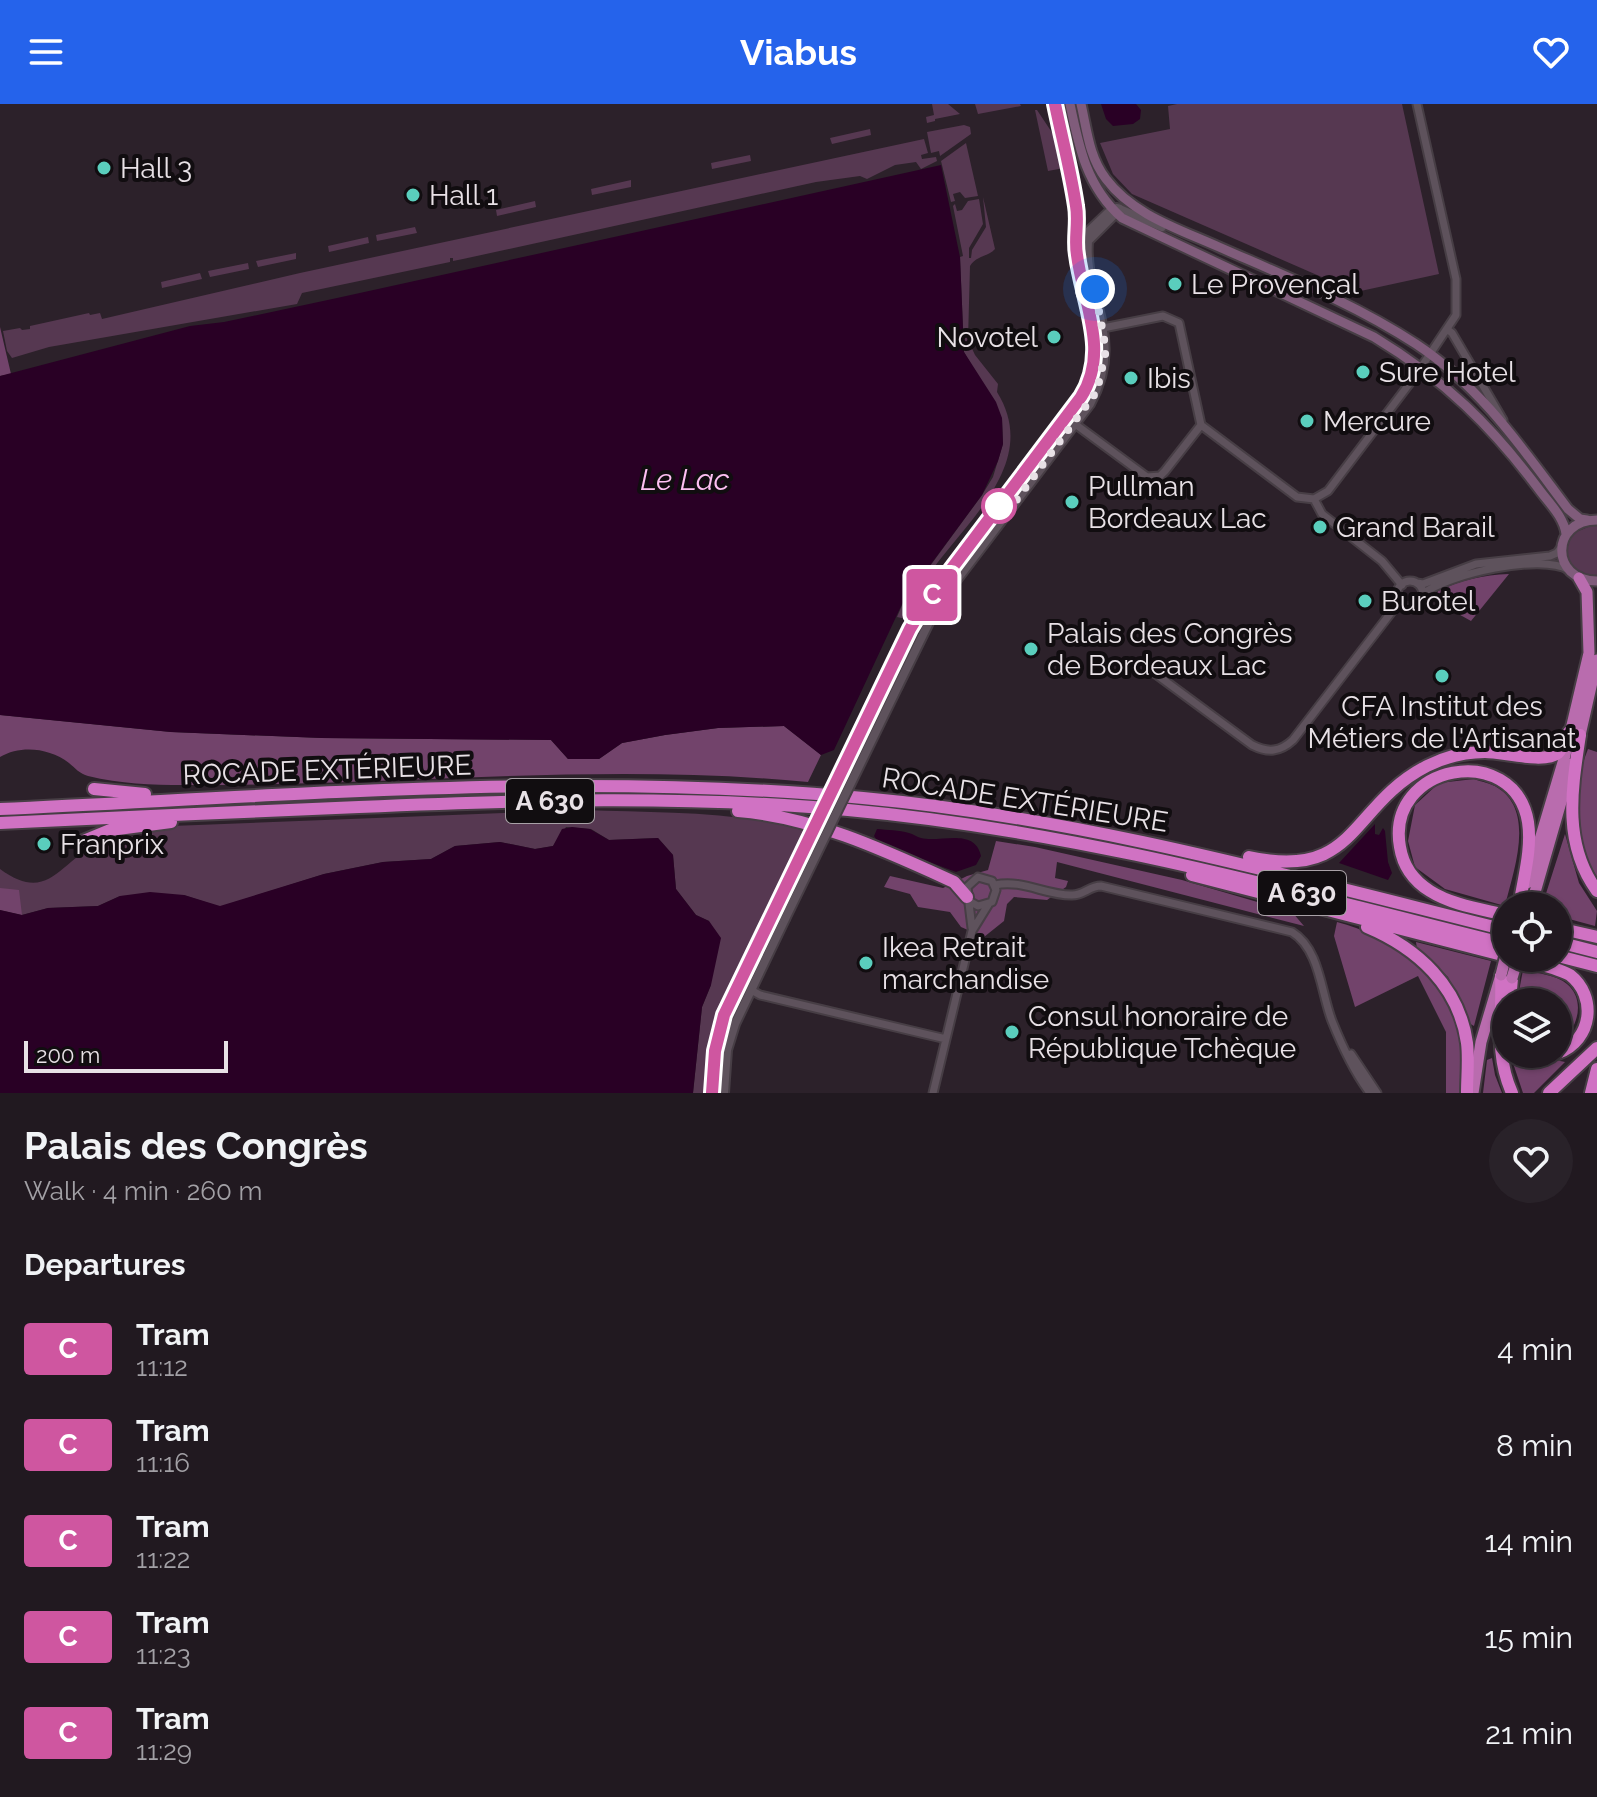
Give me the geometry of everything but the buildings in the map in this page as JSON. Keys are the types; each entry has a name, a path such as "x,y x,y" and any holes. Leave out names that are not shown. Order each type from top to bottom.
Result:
{"highway":[{"path":"1528,892 1574,733 1589,653 1587,592 1579,578"},
{"path":"1585,718 1597,660"},
{"path":"1099,840 1193,846 1277,863 1301,862 1335,849 1382,799 1427,766 1469,753 1500,752 1537,758 1555,755 1585,718 1597,686"},
{"path":"1574,733 1572,823 1583,865 1597,891"},
{"path":"1492,911 1441,897 1412,875 1401,853 1399,828 1407,804 1422,786 1444,774 1468,770 1492,776 1512,791 1525,811 1528,823 1526,892"},
{"name":"ROCADE EXTÉRIEURE","path":"0,809 179,799 560,786 704,788 828,795 926,805 1099,840 1231,861 1492,926"},
{"path":"94,789 109,793 164,794 179,799"},
{"path":"591,800 750,812 795,819 944,878 960,886 968,899"},
{"name":"A 630","path":"0,823 591,800 731,802 848,810 1099,840 1492,940"},
{"path":"81,842 97,834 129,827 248,812"},
{"path":"1099,840 1390,937 1412,951 1445,986 1461,1021 1467,1042 1467,1093"},
{"path":"1265,894 1492,951"},
{"path":"1572,931 1597,937"},
{"path":"1572,946 1597,952"},
{"path":"1572,960 1597,966"},
{"path":"1507,972 1508,988"},
{"path":"1473,1093 1481,1042 1509,972"},
{"path":"1562,972 1585,987 1589,997 1591,1016 1587,1031 1572,1046"},
{"path":"1507,976 1499,1044 1501,1062 1512,1093"},
{"path":"1507,976 1504,1043 1518,1093"},
{"path":"1549,1093 1597,1048"},
{"path":"1591,1093 1597,1069"}],"main road":[{"path":"1070,104 1082,159 1093,183 1131,224 1374,337 1421,368 1499,437 1559,516 1566,534"},
{"path":"1081,104 1095,161 1119,208 1190,235 1375,319 1430,354 1474,391 1505,424 1568,509 1580,519 1592,520"},
{"path":"1592,520 1579,523 1566,534 1562,546 1563,559 1569,570 1579,578 1597,581"}],"street":[{"path":"1103,328 1163,316 1179,323 1201,425 1297,497 1314,499 1328,491 1421,368 1456,315 1457,288 1417,104"},
{"path":"724,1093 730,1038 937,606 1090,404 1102,376 1106,350 1087,257 1087,242 1089,231 1119,208"},
{"path":"1448,330 1505,424"},
{"path":"1075,424 1141,474 1154,477 1165,471 1201,425"},
{"path":"1314,499 1322,514 1382,561 1402,585"},
{"path":"1562,546 1550,556 1476,564 1423,584 1408,581 1397,594 1406,606 1414,606 1423,594 1462,574 1551,564 1569,570"},
{"path":"1417,583 1423,594"},
{"path":"1153,672 1252,745 1265,750 1278,750 1293,740 1400,601"},
{"path":"972,931 967,887 973,879 983,877 995,885 1011,883 1073,896 1092,886 1101,886 1292,932 1303,941 1314,959 1333,1023 1356,1072 1370,1093"},
{"path":"933,1093 972,931 996,895 995,885"},
{"path":"968,899 978,906 988,905"},
{"path":"751,990 760,995 946,1039"},
{"path":"1344,1046 1377,1093"}],"shaded area":[{"path":"932,104 948,104 960,114 927,123 926,117 934,115"},
{"path":"975,104 1020,104 1021,106 978,114"},
{"path":"1402,104 1439,274 1356,292 1132,194 1113,174 1100,143 1170,129 1168,106"},
{"path":"1035,110 1057,140 1064,168 1048,171"},
{"path":"964,125 970,127 971,134 940,156 939,151 931,153 927,132"},
{"path":"870,129 871,135 832,144 830,138"},
{"path":"924,139 928,153 921,155 922,159 936,157 937,161 921,169 916,162 895,165 867,179 860,176 816,182 463,259 453,261 450,258 450,262 302,293 297,304 49,347 12,358 7,351 3,331 30,329 30,326 89,313 100,313 102,319 300,273"},
{"path":"966,143 978,196 965,198 960,192 953,194 955,201 951,202 941,161"},
{"path":"750,155 751,161 712,169 711,163"},
{"path":"631,180 631,187 592,195 591,189"},
{"path":"983,197 995,249 970,266 968,340 975,355 998,384 997,392 1009,420 1010,447 1002,473 988,498 933,568 918,591 906,619 897,617 903,603 982,495 993,477 1003,444 1002,419 964,352 960,257 963,256 953,206 955,204 957,211 962,210 968,201 979,199 983,224 969,248 971,258 972,250 986,227"},
{"path":"535,201 536,207 497,216 496,210"},
{"path":"415,227 417,233 377,241 376,235"},
{"path":"368,237 369,243 329,252 328,246"},
{"path":"296,253 296,259 258,267 256,261"},
{"path":"248,263 249,269 210,277 208,271"},
{"path":"200,273 202,279 162,288 161,282"},
{"path":"0,327 11,374 0,376"},
{"path":"1597,526 1597,576 1580,573 1570,563 1568,556 1574,533"},
{"path":"1509,574 1471,621 1435,601 1438,591 1455,584"},
{"path":"0,715 171,732 322,738 551,740 568,759 599,759 622,743 665,735 718,728 784,726 821,755 808,782 730,776 574,774 262,784 148,784 88,776 44,751 17,751 0,757"},
{"path":"1588,749 1597,752 1597,877 1583,846 1577,814 1579,781"},
{"path":"1474,779 1492,785 1510,799 1516,812 1519,843 1508,892 1492,892 1492,902 1445,889 1415,867 1408,841 1415,805 1439,783"},
{"path":"583,810 723,816 805,831 726,1000 714,1041 710,1093 693,1093 702,1007 711,985 709,921 696,915 676,889 673,855 658,838 609,840 591,829 566,827 553,846 535,849 500,842 455,846 431,859 383,862 324,874 220,907 184,895 120,896 98,906 48,908 22,915 0,910 0,869 30,883 42,881 98,844 147,834 146,827"},
{"path":"1565,834 1579,883 1597,911 1595,926 1572,920 1572,892 1546,892"},
{"path":"996,841 1182,880 1292,912 1304,926 1057,862 1055,878 1068,881 1066,887 1047,900 1014,897 1007,904 1004,921 984,937 961,927 950,912 918,907 910,894 884,887 890,876 943,888 988,870"},
{"path":"0,888 19,890 22,915 0,910"},
{"path":"1337,922 1397,949 1414,962 1442,995 1459,1036 1460,1093 1446,1093 1446,1032 1418,976 1355,1007 1334,936"},
{"path":"1416,942 1491,961 1474,1026 1467,1022 1448,977 1417,949"},
{"path":"1523,972 1532,972 1558,978 1570,988 1520,988"},
{"path":"1572,990 1578,1007 1572,1028"},
{"path":"1492,1058 1492,1068 1502,1093 1483,1093 1487,1060"},
{"path":"1515,1068 1559,1068 1534,1093 1523,1093"}],"water":[{"path":"1101,104 1136,104 1141,110 1140,119 1133,124 1113,126 1106,119"},
{"name":"Le Lac","path":"941,165 960,257 964,352 996,402 1002,418 1003,444 982,495 903,602 834,750 821,755 784,726 718,728 665,735 622,743 599,759 568,759 551,740 322,738 171,732 0,715 0,376 190,326 224,322 337,298"},
{"path":"1375,824 1375,834 1379,835 1383,828 1385,831 1392,873 1388,880 1339,863"},
{"path":"562,829 590,829 609,840 658,838 673,855 676,889 696,915 709,921 721,938 711,985 702,1007 693,1093 0,1093 0,910 22,915 48,908 98,906 120,896 150,892 184,895 220,906 324,874 383,862 431,859 455,846 500,842 535,849 553,846"},
{"path":"877,829 901,831 929,839 964,839 977,847 981,856 976,865 956,872 879,843 874,836"}],"tram line":[{"path":"712,1093 715,1051 724,1015 910,629 925,604 1081,397 1089,380 1094,345 1092,327 1077,255 1074,193 1055,104"},
{"name":"C","path":"712,1093 715,1051 724,1015 910,629 925,604 1081,397 1094,368 1095,341 1076,252 1076,206 1055,104"}],"place":[{"name":"Hall 3","path":"104,168"},
{"name":"Hall 1","path":"413,195"},
{"name":"Le Provençal","path":"1175,284"},
{"name":"Novotel","path":"1054,337"},
{"name":"Sure Hotel","path":"1363,372"},
{"name":"Ibis","path":"1131,378"},
{"name":"Mercure","path":"1307,421"},
{"name":"Pullman Bordeaux Lac","path":"1072,502"},
{"name":"Grand Barail","path":"1320,527"},
{"name":"Burotel","path":"1365,601"},
{"name":"Palais des Congrès de Bordeaux Lac","path":"1031,649"},
{"name":"CFA Institut des Métiers de l'Artisanat","path":"1442,676"},
{"name":"Franprix","path":"44,844"},
{"name":"Ikea Retrait marchandise","path":"866,963"},
{"name":"Consul honoraire de République Tchèque","path":"1012,1032"}],"route":[{"path":"999,506 1006,514 1097,391 1106,345 1095,289"}]}
